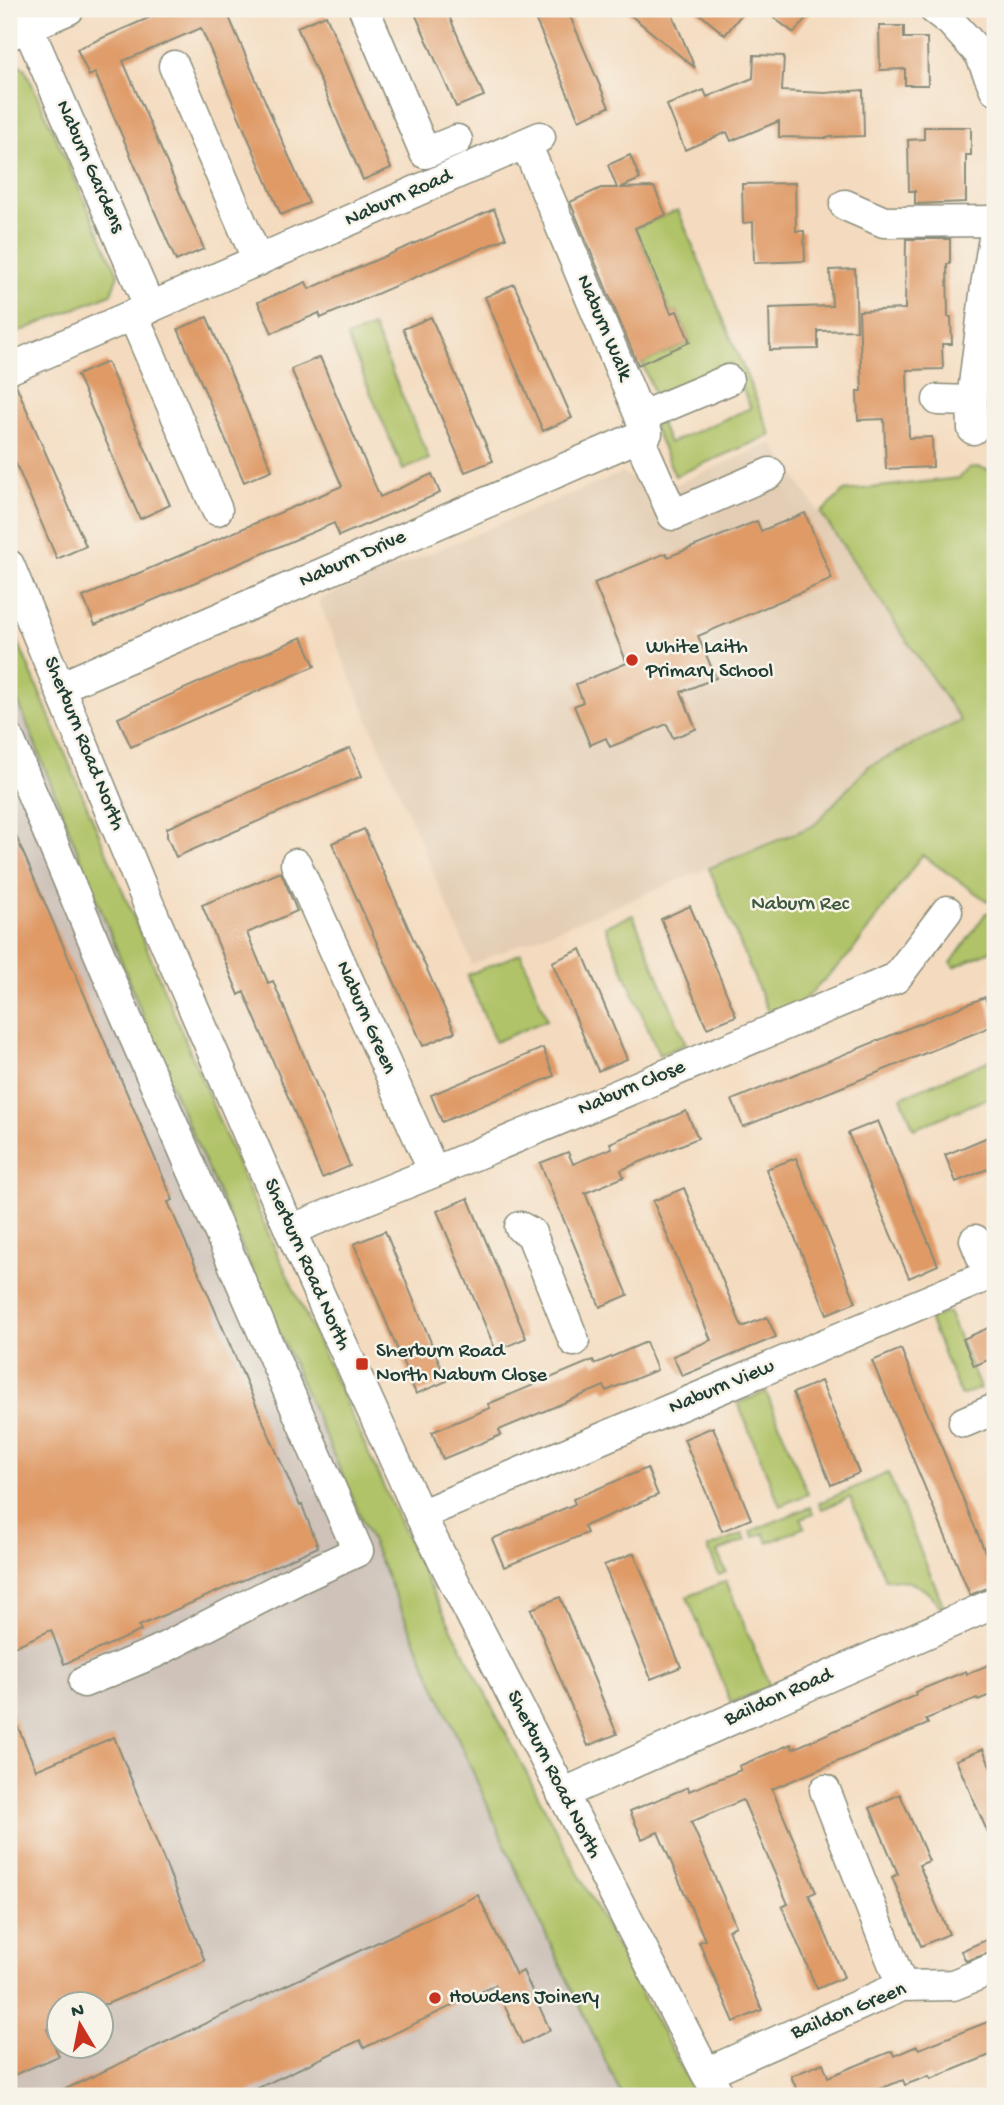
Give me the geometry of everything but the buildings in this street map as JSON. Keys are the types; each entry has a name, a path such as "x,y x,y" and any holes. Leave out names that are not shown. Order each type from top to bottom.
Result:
{"street":[{"path":"19,23 69,9"},
{"name":"Naburn Road","path":"364,9 425,153 457,140"},
{"path":"934,9 950,21 980,54 995,89"},
{"name":"Naburn Gardens","path":"19,23 141,311 217,510"},
{"path":"174,66 258,261"},
{"name":"Naburn Road","path":"9,369 533,141"},
{"name":"Naburn Walk","path":"533,141 557,217 642,428 673,515 770,473"},
{"path":"845,205 884,222 995,221"},
{"path":"938,400 972,415 994,248"},
{"name":"Naburn Drive","path":"60,687 642,428 727,380"},
{"name":"Sherburn Road North","path":"9,565 148,903 290,1230 420,1515 713,2084"},
{"path":"9,739 122,1008 358,1551 156,1652 84,1682"},
{"name":"Naburn Green","path":"296,864 434,1172"},
{"name":"Naburn Close","path":"290,1230 896,978 947,911"},
{"path":"520,1227 531,1233 574,1341"},
{"name":"Naburn View","path":"420,1515 989,1275 975,1240"},
{"path":"964,1422 995,1409"},
{"name":"Baildon Road","path":"562,1794 656,1750 734,1719 995,1603"},
{"path":"825,1790 902,1986"},
{"name":"Baildon Green","path":"713,2084 902,1986 954,1985 995,1968"}],"shaded area":[{"name":"White Laith Primary School","path":"772,443 961,721 869,766 813,826 472,964 318,600 622,473 637,481 646,497"},
{"path":"9,678 166,1074 519,1877 622,2096 9,2096"}],"green space":[{"path":"13,60 25,69 118,274 111,294 9,336 9,62"},
{"path":"678,210 771,435 675,476 653,425 660,422 669,443 751,408 731,363 655,395 642,363 690,342 677,311 671,313 635,228"},
{"path":"373,327 429,459 403,470 347,337"},
{"name":"Naburn Rec","path":"979,467 995,472 995,899 987,901 922,855 851,953 775,1029 709,868 813,826 869,766 961,721 821,513 844,491 959,478 969,468"},
{"path":"9,620 244,1180 423,1573 634,1981 697,2096 622,2096 519,1877 166,1074 9,678"},
{"path":"994,912 995,949 954,967 951,963 986,913"},
{"path":"633,915 686,1044 659,1055 605,926"},
{"path":"521,953 547,1020 495,1042 467,975"},
{"path":"995,1058 995,1095 914,1129 901,1097"},
{"path":"948,1312 980,1388 961,1396 929,1319"},
{"path":"766,1392 808,1494 780,1506 738,1403"},
{"path":"888,1473 944,1607 941,1608 930,1594 917,1585 903,1580 885,1579 850,1497 822,1509 819,1503"},
{"path":"810,1507 813,1513 801,1518 805,1527 768,1543 764,1533 754,1537 751,1531"},
{"path":"743,1534 746,1540 717,1552 726,1572 719,1575 708,1548"},
{"path":"726,1581 770,1687 731,1703 687,1597"}],"place":[{"name":"White Laith Primary School","path":"632,660"},
{"name":"Sherburn Road North Naburn Close","path":"362,1364"},
{"name":"Howdens Joinery","path":"435,1998"}]}
